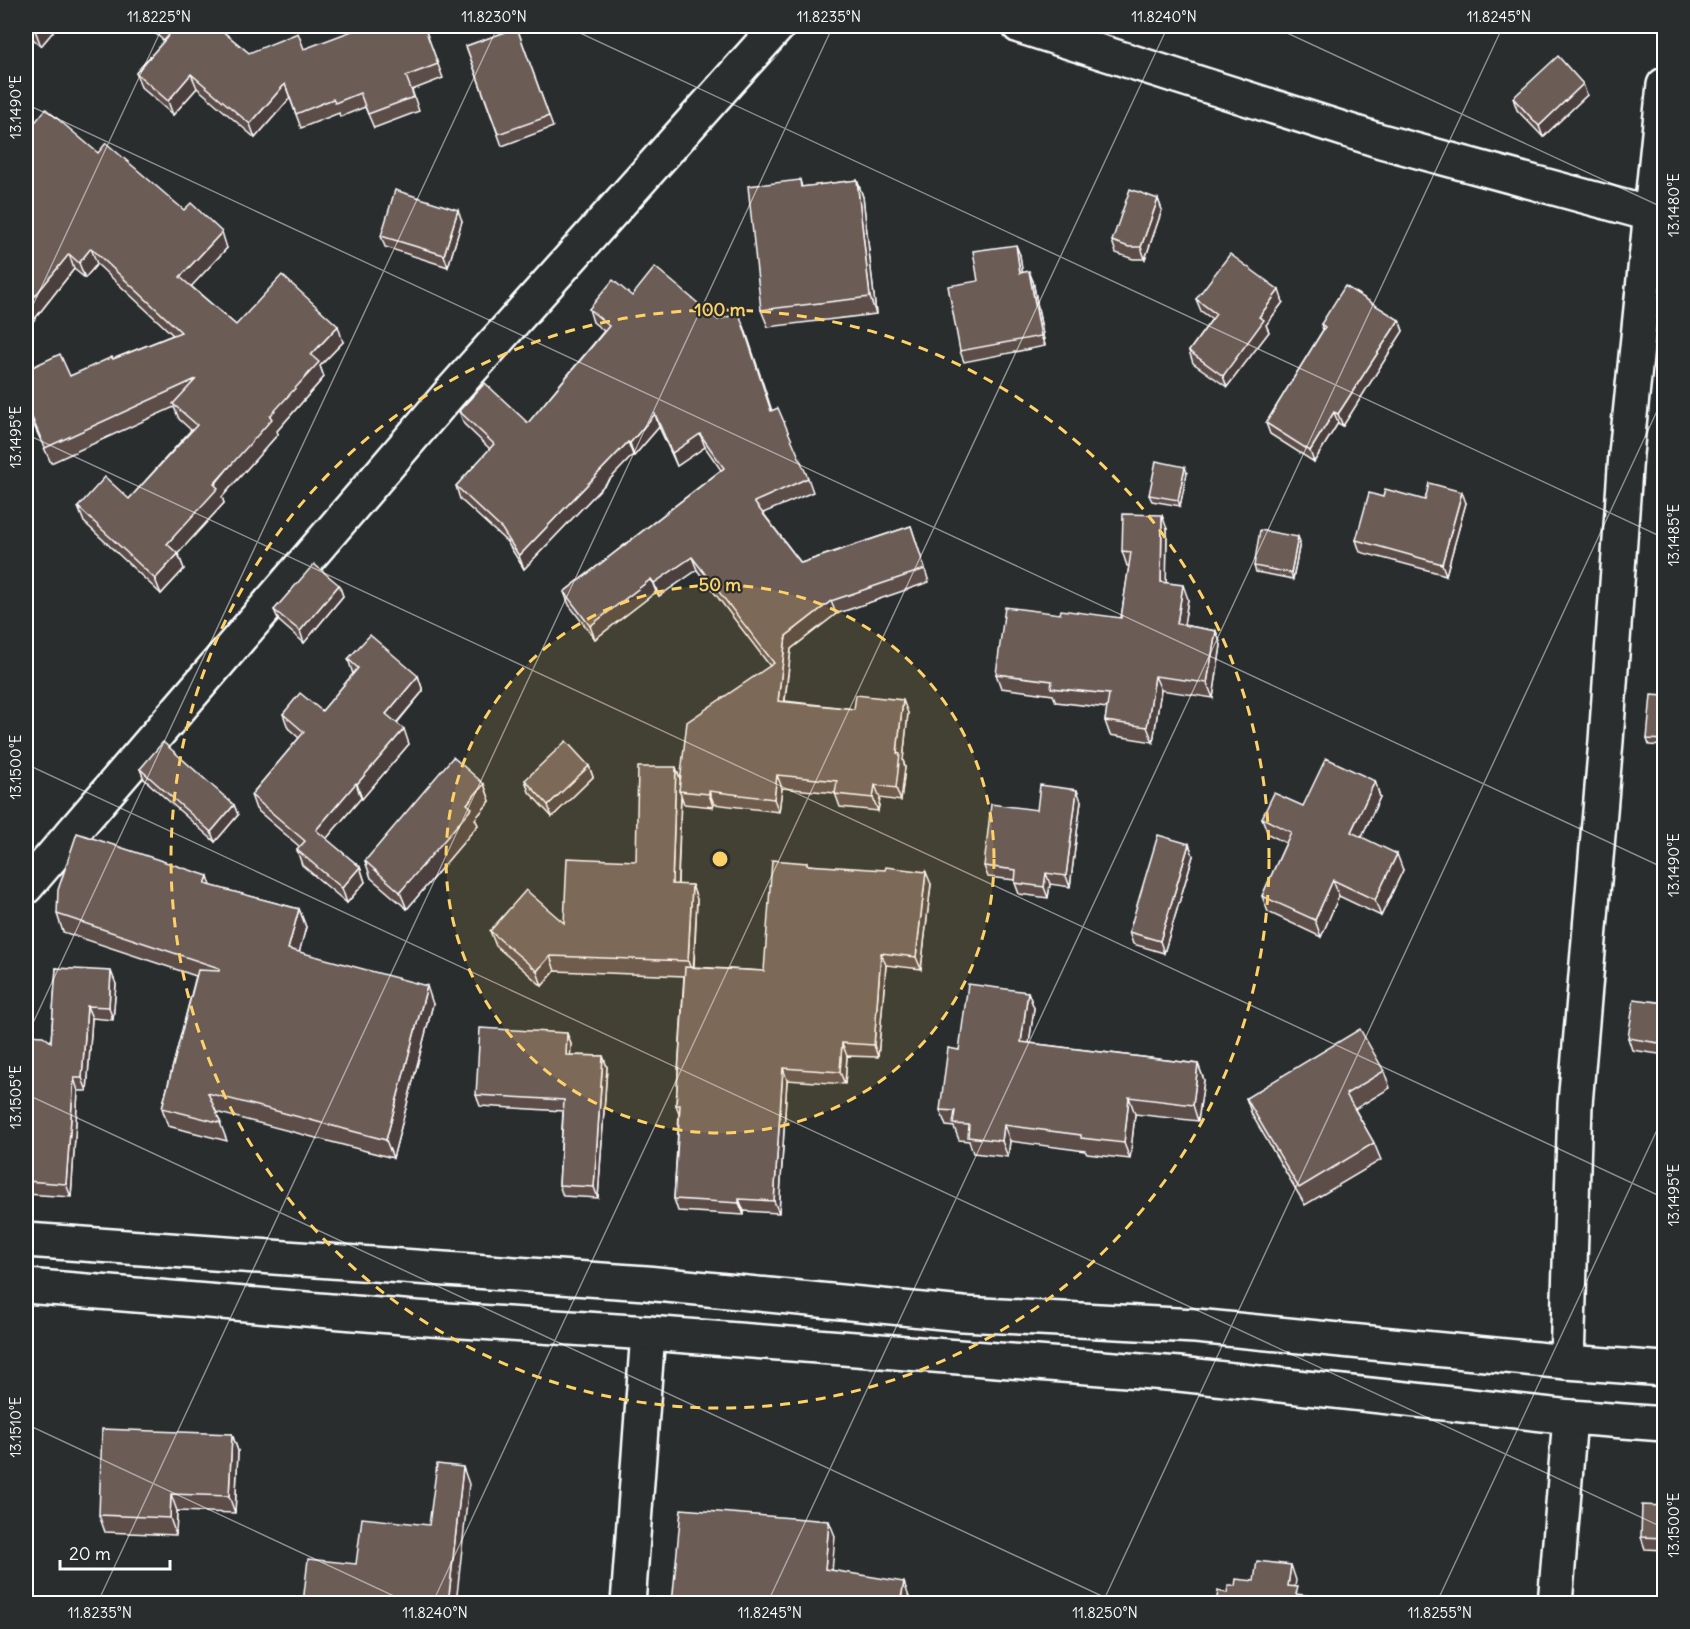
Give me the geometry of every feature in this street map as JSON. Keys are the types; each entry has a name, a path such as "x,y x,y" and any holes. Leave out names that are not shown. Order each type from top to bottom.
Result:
{"street":[{"path":"26,887 449,394 778,26"},
{"path":"1019,26 1381,141 1657,215"},
{"path":"1567,1362 1575,1104 1606,741 1626,454 1657,215 1665,85"},
{"path":"26,1240 646,1283 963,1314 1196,1326 1567,1362 1665,1369"},
{"path":"26,1286 415,1318 648,1333 1179,1374 1570,1417 1665,1424"},
{"path":"628,1604 648,1333"},
{"path":"1555,1604 1570,1417"}],"building":[{"path":"158,26 216,26 249,53 298,33 304,49 365,26 424,26 438,64 406,76 414,97 368,114 360,93 335,103 333,99 296,114 285,84 250,124 191,74 168,101 136,73 169,35"},
{"path":"517,28 549,116 498,134 466,46"},
{"path":"1558,56 1583,84 1539,126 1513,98"},
{"path":"46,109 98,153 106,143 184,210 191,203 222,232 180,277 236,325 282,275 338,326 311,355 319,362 270,416 272,419 214,484 218,488 167,544 178,554 155,579 78,507 105,477 129,499 197,425 173,404 196,379 45,448 26,404 26,370 60,354 70,376 112,357 113,359 181,332 91,248 79,263 69,254 26,307 26,133"},
{"path":"800,180 801,187 857,180 870,297 761,310 748,186"},
{"path":"1130,189 1158,199 1141,247 1129,247 1112,241"},
{"path":"395,190 458,210 444,255 381,236"},
{"path":"1016,245 1020,273 1029,271 1041,336 960,351 948,286 978,281 973,251"},
{"path":"1230,254 1279,290 1259,317 1264,320 1223,376 1189,351 1216,314 1196,299"},
{"path":"655,267 718,320 739,313 771,411 778,408 808,478 754,502 801,563 911,526 925,569 831,601 786,636 778,701 854,709 856,695 903,700 896,788 875,785 873,798 835,794 837,781 777,775 774,799 709,791 709,794 679,791 687,722 774,663 692,557 654,583 651,579 590,626 564,592 724,468 700,434 672,453 655,414 630,443 628,442 519,556 502,529 456,486 494,444 459,411 485,383 528,423 609,326 589,309 613,280 632,296"},
{"path":"1345,286 1399,320 1338,414 1334,412 1310,451 1266,423 1325,327 1321,324"},
{"path":"1156,461 1185,467 1178,500 1149,495"},
{"path":"1429,483 1462,492 1442,564 1356,540 1369,493 1383,497 1385,489 1425,500"},
{"path":"1123,514 1162,515 1161,582 1183,585 1177,624 1216,631 1207,683 1155,676 1147,727 1105,721 1109,694 1051,688 1052,681 996,674 1005,607 1060,614 1061,610 1121,618 1131,552 1122,551"},
{"path":"1260,530 1298,537 1291,573 1254,566"},
{"path":"314,564 339,585 300,631 274,610"},
{"path":"370,635 418,676 386,714 404,729 316,830 360,867 342,888 297,850 305,841 251,795 304,732 283,714 300,693 322,711 358,668 348,659"},
{"path":"1651,695 1665,696 1665,740 1647,739"},
{"path":"566,741 589,766 548,805 525,780"},
{"path":"163,742 234,805 211,832 140,769"},
{"path":"453,757 484,784 467,804 472,808 400,892 365,861"},
{"path":"1326,758 1375,781 1351,832 1397,854 1375,900 1333,880 1315,920 1262,896 1291,832 1262,818 1274,793 1303,806"},
{"path":"638,767 676,767 672,884 692,885 688,961 550,956 537,971 490,931 526,890 564,923 567,858 636,861"},
{"path":"1040,785 1077,790 1066,876 1046,873 1044,887 1015,883 1016,870 984,866 991,804 1037,810"},
{"path":"77,833 208,876 205,884 299,909 288,949 427,986 386,1140 208,1093 221,1123 162,1108 198,970 219,971 219,968 57,914 58,890"},
{"path":"1158,835 1189,844 1160,941 1129,932"},
{"path":"772,860 807,863 807,865 885,870 886,867 926,872 916,957 881,953 874,1045 842,1043 840,1072 783,1068 774,1201 739,1199 739,1203 674,1199 680,1105 676,1105 685,967 764,971"},
{"path":"56,968 111,971 109,1007 87,1006 82,1078 74,1078 66,1184 26,1181 26,1035 43,1036 51,1042"},
{"path":"968,984 1028,992 1021,1042 1198,1064 1193,1105 1129,1097 1124,1143 1004,1125 1002,1141 968,1137 969,1125 953,1124 955,1111 940,1110 948,1048 959,1050"},
{"path":"1634,999 1665,1003 1665,1044 1628,1038"},
{"path":"480,1028 567,1033 566,1055 603,1056 594,1187 559,1185 564,1100 476,1095"},
{"path":"1360,1029 1384,1071 1346,1094 1374,1143 1299,1188 1246,1098"},
{"path":"102,1429 232,1434 229,1496 171,1494 170,1518 99,1515"},
{"path":"437,1464 463,1467 448,1604 303,1603 308,1559 356,1564 362,1518 429,1525"},
{"path":"1642,1505 1665,1506 1665,1538 1641,1537"},
{"path":"681,1509 829,1521 825,1569 904,1582 900,1604 672,1604"},
{"path":"1257,1561 1291,1565 1288,1586 1298,1587 1296,1594 1335,1599 1334,1604 1216,1604 1218,1591 1227,1593 1228,1586 1235,1586 1236,1579 1254,1581"}]}
